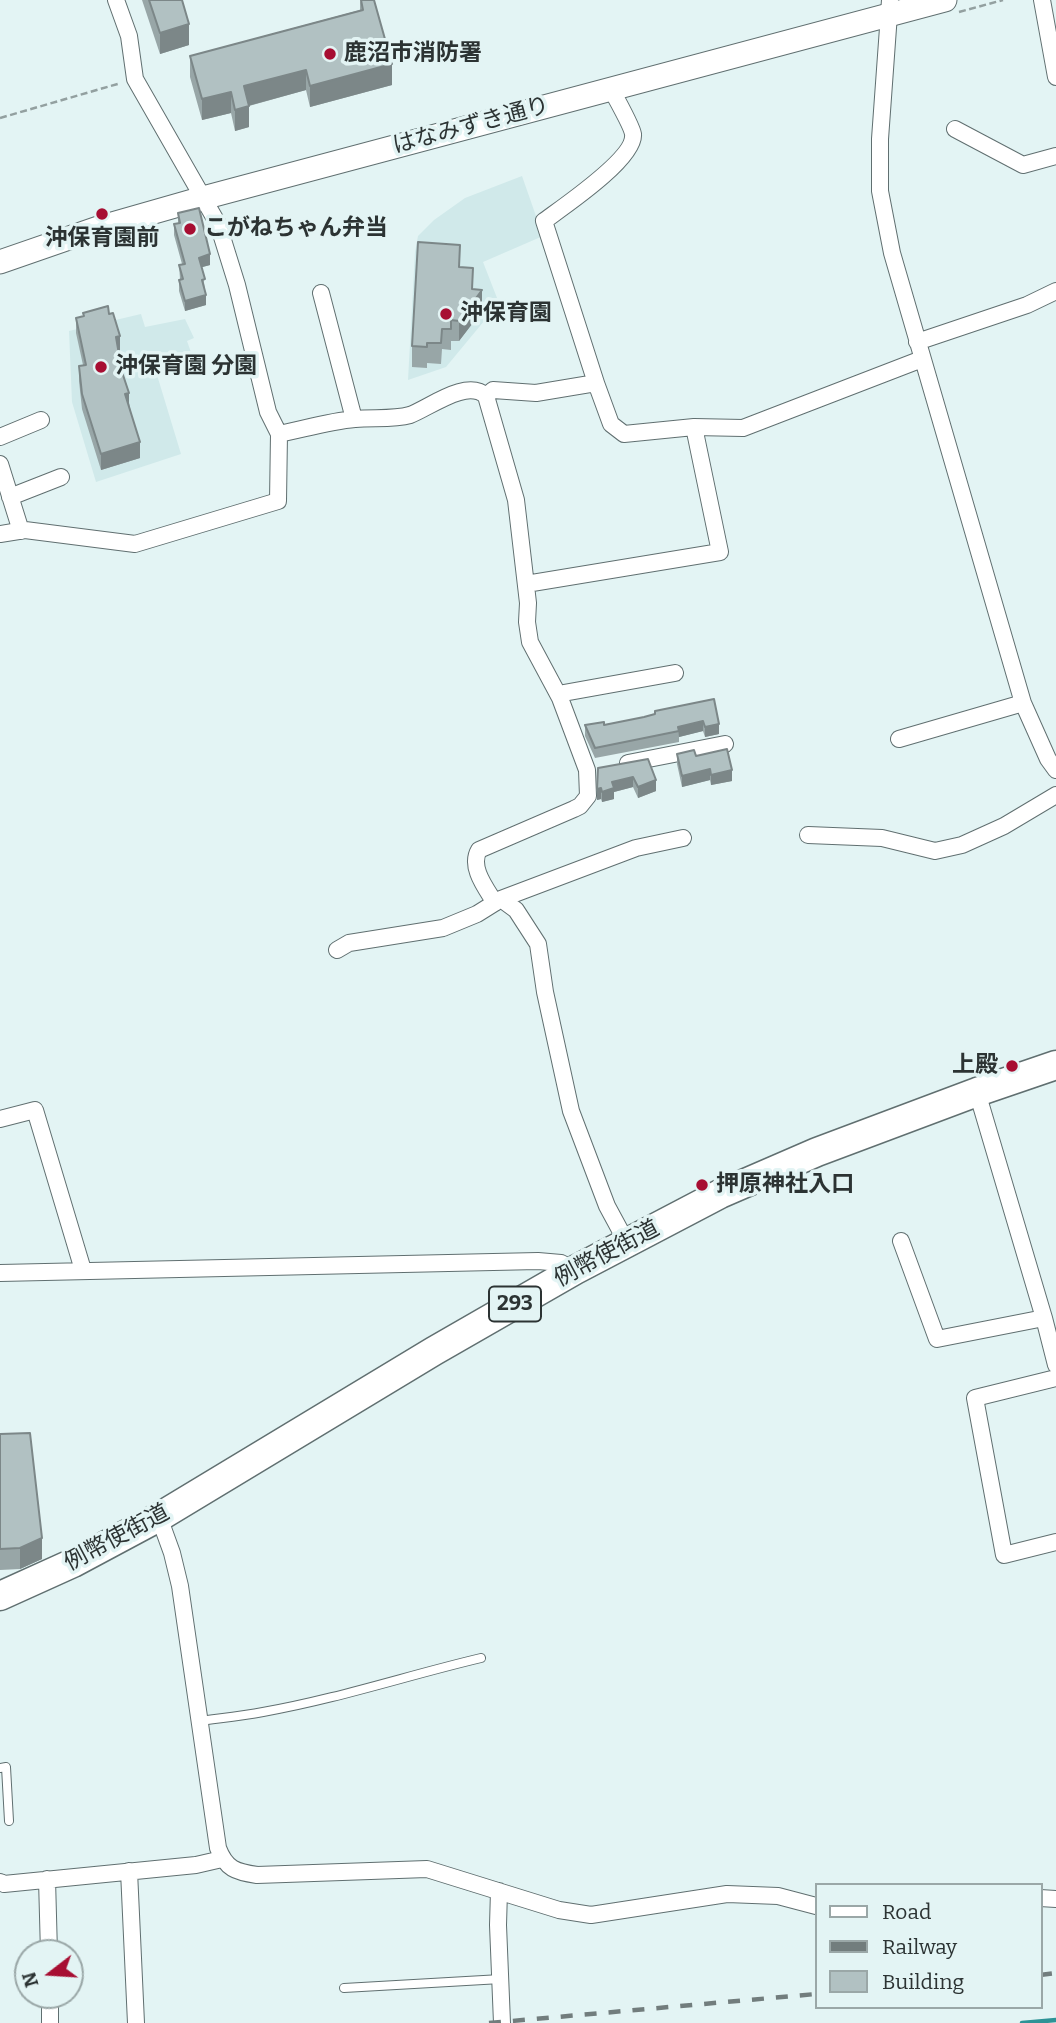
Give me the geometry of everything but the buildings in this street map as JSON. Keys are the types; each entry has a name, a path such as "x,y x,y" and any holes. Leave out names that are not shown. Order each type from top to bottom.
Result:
{"highway":[{"name":"例幣使街道","path":"0,1596 73,1563 159,1517 575,1270 720,1194 771,1171 977,1092 1056,1065"}],"street":[{"path":"0,534 21,531 135,544 278,501 279,434 268,412 237,285 218,225 135,79 129,36 116,0"},
{"name":"はなみずき通り","path":"0,262 97,228 611,89 889,7 945,0"},
{"path":"1042,0 1056,77"},
{"path":"889,7 880,139 880,191 892,253 1023,703 1048,759 1056,770"},
{"path":"611,89 633,134 629,149 597,182 544,221 611,424 624,434 694,427 743,428 922,359"},
{"path":"955,129 1023,165 1056,156"},
{"path":"917,342 1027,305 1056,291"},
{"path":"321,293 354,419"},
{"path":"486,396 494,390 536,393 596,383"},
{"path":"279,434 354,419 408,416 448,396 466,391 476,391 486,396 516,500 530,642 558,694 579,745 600,768"},
{"path":"0,437 41,420"},
{"path":"526,584 720,552 694,427"},
{"path":"0,464 21,531"},
{"path":"10,497 61,477"},
{"path":"558,694 675,673"},
{"path":"899,739 1023,703"},
{"path":"600,768 725,744"},
{"path":"600,768 580,806 479,850 475,861 477,869 498,901 516,910 538,944 545,992 571,1111 607,1206 626,1242"},
{"path":"808,835 882,838 935,850 962,845 1004,826 1056,795"},
{"path":"337,950 349,943 443,928 477,914 498,901 636,848 683,838"},
{"path":"977,1092 1056,1365"},
{"path":"0,1119 35,1110 83,1270"},
{"path":"901,1241 937,1339 1044,1318"},
{"path":"0,1273 538,1261 561,1263 575,1270"},
{"path":"1056,1378 975,1398 1004,1555 1056,1542"},
{"path":"159,1517 180,1586 218,1848 222,1859 230,1868 257,1875 427,1869 559,1910 591,1915 727,1894 778,1896 814,1905"},
{"path":"0,1882 4,1884 196,1866 222,1859"},
{"path":"129,1871 136,2023"},
{"path":"47,1879 49,1939"},
{"path":"499,1891 502,2023"}],"lane":[{"path":"200,1721 263,1712 323,1699 481,1658"},
{"path":"0,1768 6,1768 9,1821"},
{"path":"344,1988 500,1979"}],"path":[{"path":"0,118 135,79"}],"shaded area":[{"path":"522,176 543,236 483,262 499,303 446,367 408,380 418,236 434,220 465,198"},
{"path":"141,314 145,327 185,319 194,338 187,341 193,358 157,375 181,454 96,482 72,402 69,331"}],"waterway":[{"path":"1022,2023 1056,2020"}],"railway":[{"path":"1042,1975 1056,1973"},
{"path":"489,2023 814,1994"}],"place":[{"name":"鹿沼市消防署","path":"330,54"},
{"name":"沖保育園前","path":"102,214"},
{"name":"こがねちゃん弁当","path":"190,229"},
{"name":"沖保育園","path":"446,314"},
{"name":"沖保育園 分園","path":"101,367"},
{"name":"上殿","path":"1012,1066"},
{"name":"押原神社入口","path":"702,1185"}]}
